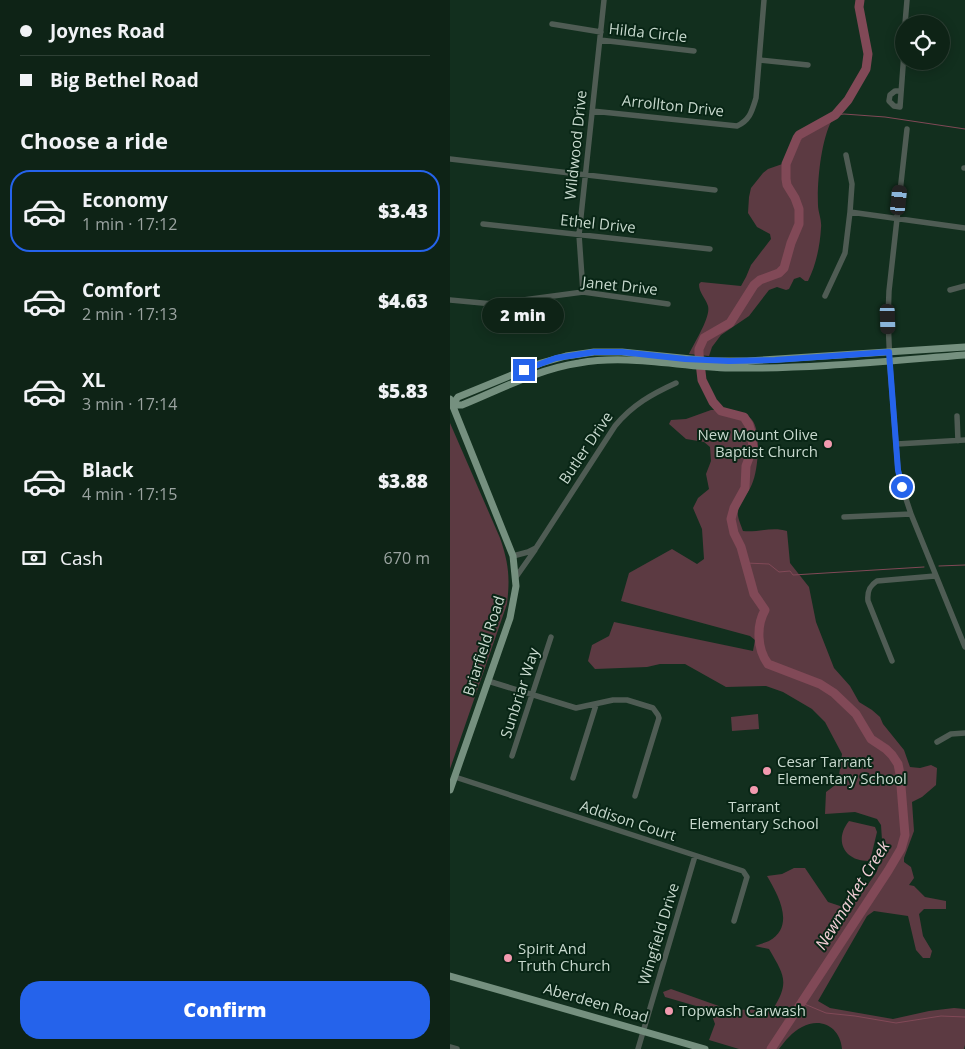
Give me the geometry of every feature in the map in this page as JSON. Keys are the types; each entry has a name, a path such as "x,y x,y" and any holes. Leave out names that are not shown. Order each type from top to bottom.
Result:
{"main road":[{"path":"711,364 965,346"},
{"path":"451,403 462,405 551,369 580,362 619,360 793,367 965,355"},
{"name":"Briarfield Road","path":"450,790 513,607 516,577 513,556 451,403"},
{"name":"Aberdeen Road","path":"450,976 705,1049"}],"street":[{"name":"Wildwood Drive","path":"583,292 579,235 604,0"},
{"name":"Arrollton Drive","path":"592,110 737,126 746,121 752,113 756,98 764,0"},
{"path":"906,15 907,0"},
{"path":"552,24 601,32"},
{"name":"Hilda Circle","path":"600,40 694,51"},
{"path":"760,60 808,65"},
{"path":"902,90 892,92 889,98 891,104 900,107 902,90 903,70"},
{"path":"907,129 889,291 889,352 896,444 900,479 911,514 965,647"},
{"path":"825,296 845,253 852,184 846,154"},
{"path":"450,159 716,190"},
{"path":"850,212 965,228"},
{"name":"Ethel Drive","path":"483,224 710,250"},
{"path":"950,290 965,286"},
{"name":"Janet Drive","path":"450,300 493,304 583,292 668,304"},
{"name":"Butler Drive","path":"516,577 624,414 651,394 676,383"},
{"path":"957,416 958,441"},
{"path":"896,444 965,440"},
{"path":"844,517 911,514"},
{"path":"513,556 536,548"},
{"path":"892,661 868,601 867,594 869,589 877,581 935,576"},
{"name":"Sunbriar Way","path":"512,756 551,637"},
{"path":"488,681 576,708 613,700 627,700 653,708 658,715 658,723 634,796"},
{"path":"573,778 596,705"},
{"path":"938,742 951,734 965,733"},
{"name":"Addison Court","path":"455,777 743,871 747,874 746,880 734,921"},
{"name":"Wingfield Drive","path":"638,1049 695,856"},
{"path":"450,1047 457,1049"}],"shaded area":[{"path":"832,120 822,150 819,173 820,242 808,281 800,277 794,279 789,289 777,287 769,290 749,316 721,335 712,347 709,356 689,354 705,323 708,311 708,306 699,284 701,282 741,286 751,265 771,239 770,234 757,227 748,213 751,188 768,169 791,161 802,137"},
{"path":"711,410 731,410 745,414 753,422 756,429 758,449 756,469 750,488 740,504 738,512 743,531 776,529 787,531 790,563 809,587 816,622 834,668 850,686 859,702 880,717 883,724 904,750 910,767 920,768 931,765 937,768 936,785 922,797 912,802 914,831 904,858 904,862 911,867 914,878 909,885 914,886 925,897 946,901 946,909 924,909 919,914 923,936 932,951 930,958 923,958 916,950 908,916 874,911 867,916 818,1001 830,1008 893,1019 929,1011 954,1008 965,1009 964,1049 842,1049 838,1035 833,1030 828,1026 816,1023 798,1029 779,1049 739,1049 709,1040 715,1024 710,1010 665,997 663,992 671,989 730,1010 773,1009 782,992 783,979 781,972 769,949 755,946 769,941 777,935 782,927 783,919 780,901 767,876 782,874 794,868 805,868 828,902 843,907 854,904 876,873 883,855 881,825 877,819 855,812 825,814 826,792 838,783 842,754 825,722 812,709 783,692 766,686 726,687 685,664 595,669 588,661 592,645 609,636 614,622 753,651 755,640 750,636 621,601 629,573 672,549 697,564 704,559 702,529 693,508 698,498 709,489 706,474 711,461 710,447 704,442 686,439 669,424 671,420 686,419"},
{"path":"450,423 500,538 507,563 508,586 507,604 450,769"},
{"path":"758,714 759,729 732,731 731,717"},
{"path":"849,821 875,827 877,832 870,861 854,858 844,849 842,836"}],"waterway":[{"name":"Newmarket Creek","path":"771,1049 901,849 905,835 900,774 898,764 892,755 871,739 856,714 834,693 820,684 768,664 764,658 760,645 759,630 765,610 754,594 731,519 734,508 745,488 746,466 753,447 751,432 744,417 721,411 713,402 702,380 699,349 704,338 730,323 754,285 760,280 779,273 784,268 799,224 799,209 787,185 786,164 799,135 835,115 848,100 866,69 868,54 859,7 860,0"},
{"path":"835,115 885,117 965,129"},
{"path":"746,563 769,564 779,572 790,571 793,575 924,567"},
{"path":"939,566 965,565"},
{"path":"802,1003 826,1013 896,1023 941,1016 965,1017"}],"place":[{"name":"New Mount Olive Baptist Church","path":"828,444"},
{"name":"Cesar Tarrant Elementary School","path":"767,771"},
{"name":"Tarrant Elementary School","path":"754,790"},
{"name":"Spirit And Truth Church","path":"508,958"},
{"name":"Topwash Carwash","path":"669,1011"}],"route":[{"path":"524,370 556,358 574,354 613,351 711,361 775,360 889,352 898,470 902,487"}]}
